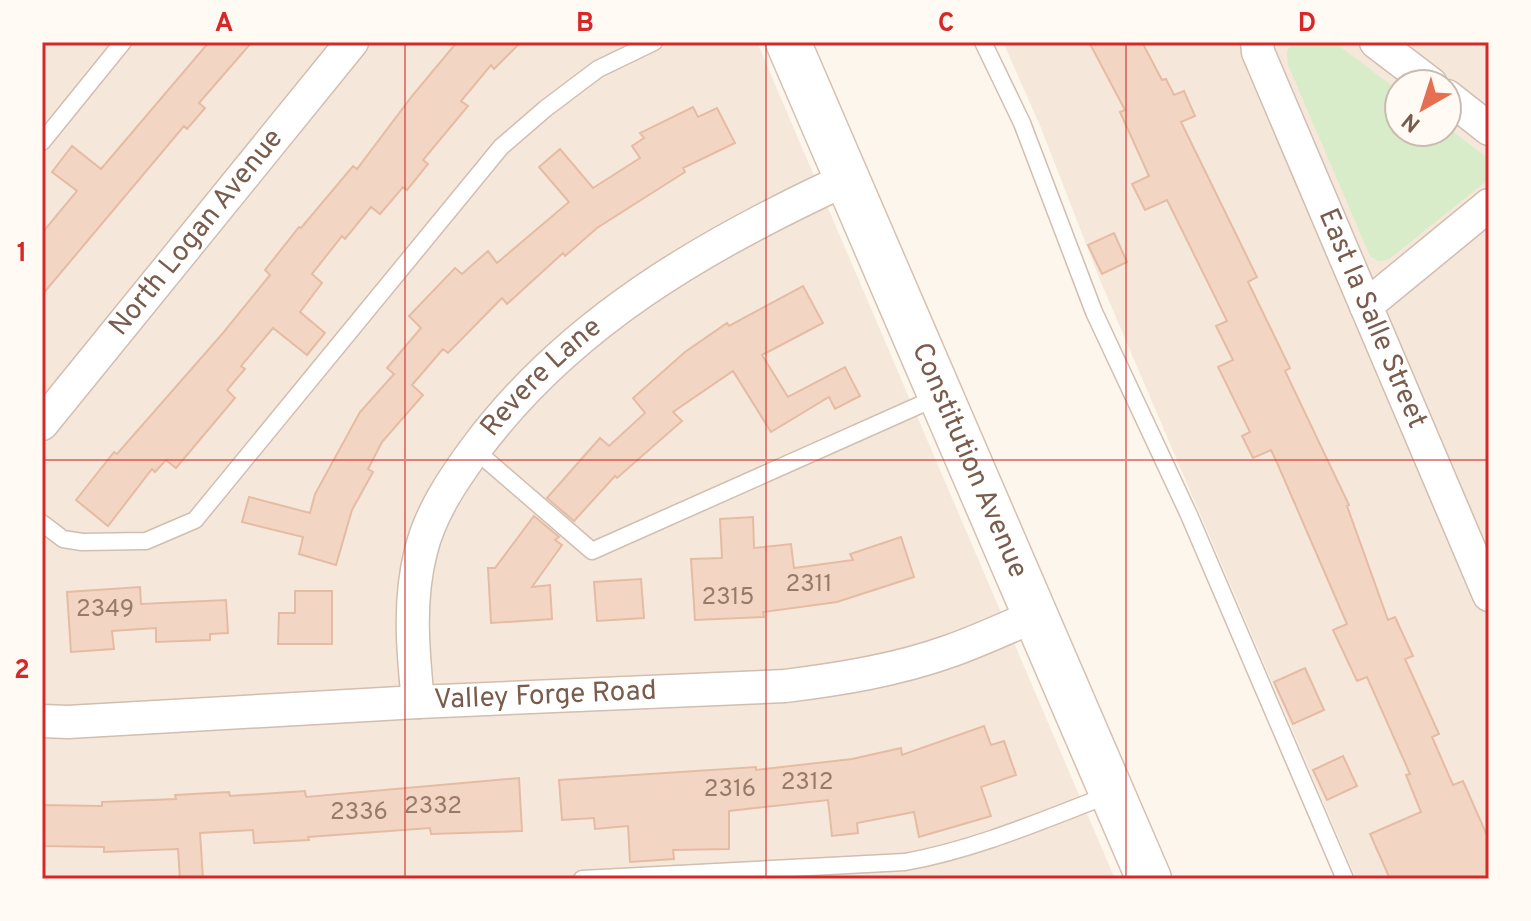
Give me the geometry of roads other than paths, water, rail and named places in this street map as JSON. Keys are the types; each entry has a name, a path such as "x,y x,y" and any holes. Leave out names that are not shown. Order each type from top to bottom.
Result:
{"main road":[{"name":"Constitution Avenue","path":"788,42 1149,879"}],"street":[{"name":"North Logan Avenue","path":"42,424 352,42"},
{"name":"East la Salle Street","path":"1257,42 1258,52 1489,595"},
{"path":"1376,42 1410,68"},
{"path":"1463,109 1489,129"},
{"name":"Revere Lane","path":"418,702 412,640 413,595 421,551 434,515 451,482 526,387 570,347 670,271 772,214 847,179"},
{"path":"1366,306 1489,205"},
{"name":"Valley Forge Road","path":"42,721 84,722 418,702 706,690 840,679 951,651 1037,615"}],"lane":[{"path":"42,142 123,42"},
{"path":"42,523 63,539 82,542 146,541 195,520 501,147 598,69 654,42"},
{"path":"983,42 1022,123 1094,312 1189,515 1345,879"},
{"path":"475,450 592,551 942,396"},
{"path":"582,879 905,862 949,854 996,839 1112,793"}]}
